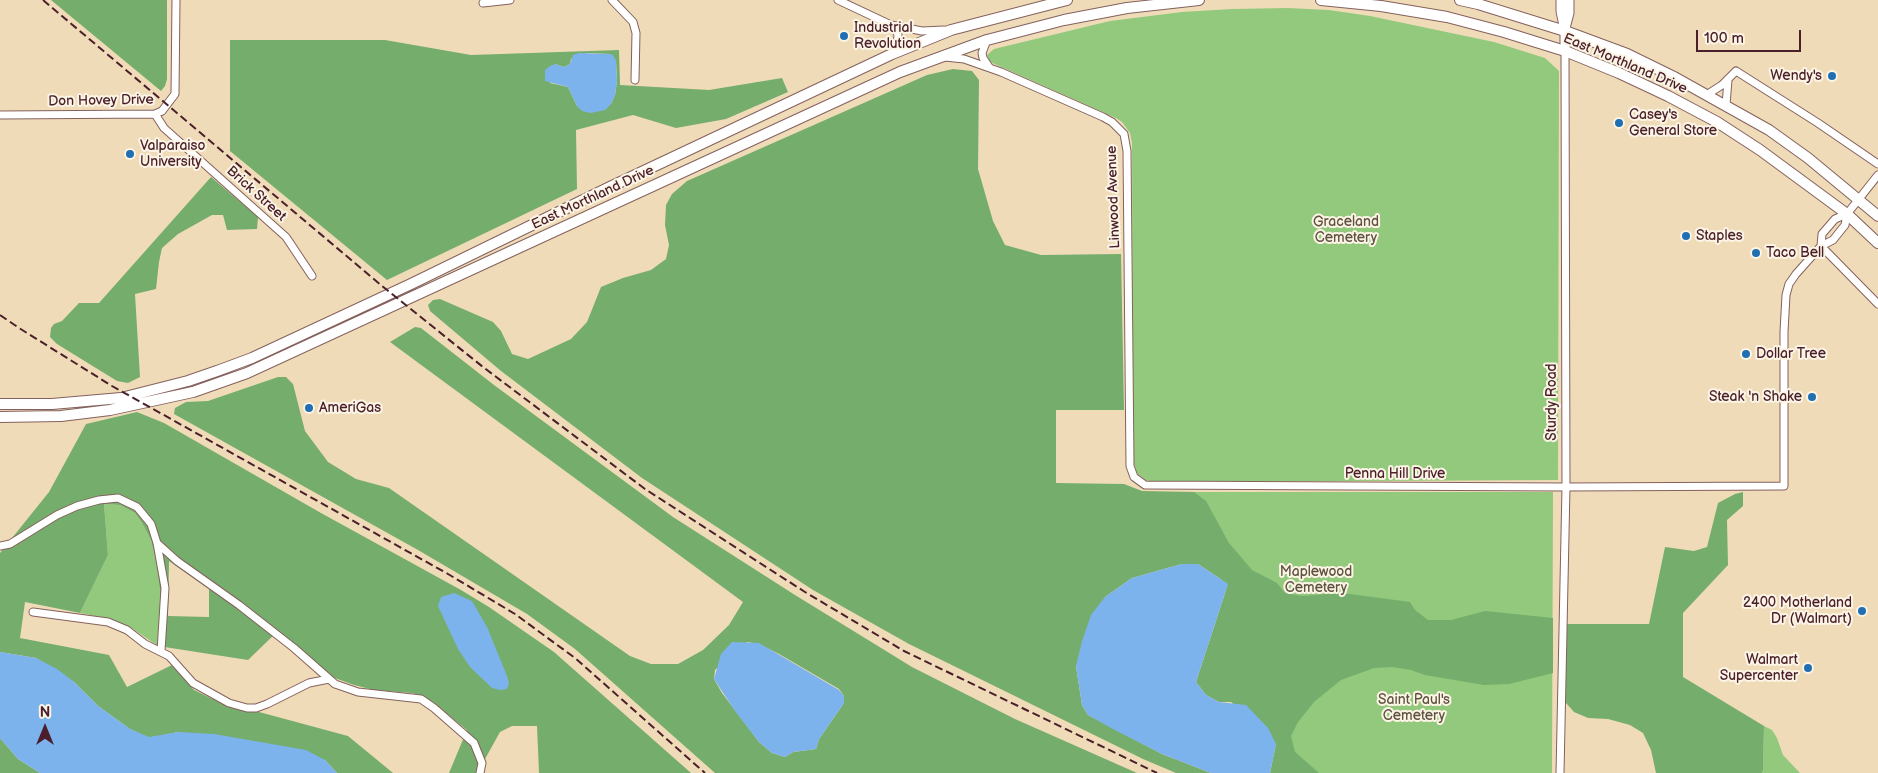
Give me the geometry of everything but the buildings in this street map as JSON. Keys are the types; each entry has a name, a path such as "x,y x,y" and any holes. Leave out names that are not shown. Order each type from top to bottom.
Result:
{"highway":[{"name":"East Morthland Drive","path":"0,404 52,404 120,398 188,381 252,358 892,54 951,30 1067,0"},
{"name":"East Morthland Drive","path":"0,417 61,416 110,410 193,392 247,373 838,100 940,57 987,40 1064,20 1127,8 1199,0"},
{"name":"East Morthland Drive","path":"1321,0 1382,6 1447,18 1504,32 1565,52 1619,73 1717,122 1760,150 1847,214 1878,243"},
{"name":"East Morthland Drive","path":"1460,0 1565,30 1627,54 1708,94 1769,130 1859,198 1878,216"}],"main road":[{"name":"Sturdy Road","path":"1561,0 1565,30 1565,52"},
{"name":"Sturdy Road","path":"1565,30 1569,13 1569,0"}],"street":[{"name":"Don Hovey Drive","path":"0,115 155,114 162,112 175,94 176,0"},
{"path":"483,3 510,0"},
{"path":"612,0 633,22 636,33 634,80"},
{"path":"838,0 891,24 922,31 951,30"},
{"path":"891,24 898,35 897,46 892,54"},
{"path":"987,40 982,53 989,66"},
{"name":"Sturdy Road","path":"1560,771 1566,487 1565,52"},
{"name":"Linwood Avenue","path":"940,57 956,58 989,66 1103,117 1119,128 1124,134 1127,151 1129,351"},
{"path":"1708,94 1728,80 1736,71 1818,122 1878,164"},
{"path":"1726,105 1728,80"},
{"name":"Brick Street","path":"155,114 164,128 286,237 312,276"},
{"path":"1820,246 1833,240 1845,225 1847,214 1878,175"},
{"path":"1820,246 1822,234 1835,219 1847,214"},
{"path":"1820,246 1878,304"},
{"name":"Penna Hill Drive","path":"1129,351 1130,466 1134,477 1145,485 1784,486 1784,332 1786,295 1789,284 1820,246"},
{"path":"0,546 10,544 77,506 99,500 118,498 137,507 151,524 157,543 165,588 161,651"},
{"path":"157,543 177,561 240,605 335,684 358,692 421,699 434,708 474,743 482,763 480,773"},
{"path":"33,612 108,622 128,630 145,644 169,656 193,682 229,703 247,708 256,708 309,683 329,679"}],"green space":[{"path":"51,0 167,0 167,79 165,86 161,91"},
{"name":"Graceland Cemetery","path":"1287,8 1329,10 1370,16 1494,42 1545,58 1559,71 1558,480 1153,482 1146,480 1137,473 1133,461 1132,143 1130,133 1122,122 1116,118 990,62 987,55 994,49 1110,21 1182,12"},
{"path":"230,40 385,40 471,55 619,50 620,85 709,90 782,78 788,92 726,119 676,128 633,115 576,130 577,189 387,280 230,151","holes":["587,53 610,54 616,61 617,81 615,95 611,104 577,106 568,87 550,83 555,64 564,67 570,64 571,59"]},
{"path":"953,69 972,71 979,80 978,169 993,221 1005,245 1041,255 1121,254 1124,410 1056,410 1056,483 1124,484 1142,491 1194,492 1206,501 1229,543 1252,570 1277,583 1285,593 1302,596 1350,594 1410,602 1415,610 1428,620 1451,620 1485,611 1553,618 1553,673 1509,684 1484,685 1425,675 1411,670 1392,667 1374,668 1341,680 1314,702 1298,722 1291,736 1295,752 1319,773 1270,773 1276,744 1231,702 1219,702 1206,695 1196,682 1228,584 1198,564 1182,564 1132,578 1105,597 1076,666 1082,705 1088,715 1162,754 1211,773 1176,773 1143,759 909,644 813,590 642,478 501,371 430,311 428,305 433,300 440,299 493,322 501,331 512,354 528,359 571,339 587,322 601,287 651,270 666,259 669,245 665,225 666,205 672,194 687,181 927,75"},
{"path":"211,177 258,217 257,229 227,230 223,215 212,215 178,234 162,248 156,289 135,294 140,377 128,383 117,381 57,344 50,337 51,328 54,324 62,321 79,303 99,303"},
{"path":"415,327 421,328 494,385 673,517 795,595 912,667 1015,719 1137,773 715,773 575,649 527,614 418,550 174,414 175,408 186,402 208,401 278,377 286,377 293,384 305,431 328,462 356,479 389,488 630,656 651,664 678,664 703,650 729,625 743,602 390,342","holes":["747,642 759,644 839,689 844,696 844,703 819,739 816,749 793,752 785,757 772,753 759,742 722,693 714,679 715,670"]},
{"path":"137,412 164,423 461,590 554,652 691,773 539,773 537,726 512,726 500,732 485,759 483,773 449,773 467,730 426,697 412,693 374,690 332,677 278,631 248,660 158,646 160,593 157,565 151,540 135,513 120,505 104,504 108,555 80,613 25,602 20,638 109,655 127,687 172,665 194,690 227,706 259,712 348,736 393,773 337,773 325,760 178,732 149,738 130,729 98,706 74,682 36,658 0,652 0,553 49,492 86,424","holes":["169,561 209,589 209,617 168,616"]},
{"name":"Maplewood Cemetery","path":"1194,492 1553,492 1552,773 1284,773"},
{"path":"1743,492 1743,506 1727,520 1728,565 1683,613 1683,677 1764,726 1763,770 1762,773 1656,773 1651,750 1643,733 1630,725 1608,719 1588,718 1574,712 1566,703 1566,624 1649,624 1665,547 1694,551 1707,547 1718,503"},
{"path":"104,504 120,505 135,513 151,540 157,565 160,593 158,646 133,629 110,619 80,613 108,555"},
{"path":"1764,726 1772,730 1783,755 1800,773 1762,773"},
{"path":"0,738 18,759 40,773 0,773"}],"water":[{"path":"579,53 610,54 613,55 616,61 617,81 615,95 611,104 605,110 591,113 582,111 577,106 568,87 545,81 545,70 555,64 564,67 570,64 573,55"},
{"path":"1182,564 1198,564 1228,584 1196,682 1206,695 1219,702 1246,705 1268,728 1276,744 1270,773 1211,773 1162,754 1111,728 1088,715 1082,705 1076,666 1091,615 1105,597 1132,578"},
{"path":"454,593 472,601 487,627 507,676 509,683 507,689 492,688 470,667 458,649 438,606 441,597"},
{"path":"732,642 759,643 839,690 844,696 844,703 819,739 816,749 793,752 785,757 772,753 759,742 735,711 714,679 721,654"},
{"path":"0,652 36,658 57,669 74,682 98,706 130,729 149,737 178,732 214,734 306,750 325,760 337,773 40,773 18,759 0,738"}],"railway":[{"path":"43,0 382,286 483,367 645,489 805,592 904,651 1157,773"},
{"path":"0,315 112,386 448,574 515,614 575,658 705,773"}],"place":[{"name":"Industrial Revolution","path":"844,36"},
{"name":"Wendy's","path":"1832,76"},
{"name":"Casey's General Store","path":"1619,123"},
{"name":"Valparaiso University","path":"130,154"},
{"name":"Staples","path":"1686,236"},
{"name":"Taco Bell","path":"1756,253"},
{"name":"Dollar Tree","path":"1746,354"},
{"name":"Steak 'n Shake","path":"1812,397"},
{"name":"AmeriGas","path":"309,408"},
{"name":"2400 Motherland Dr (Walmart)","path":"1862,611"},
{"name":"Walmart Supercenter","path":"1808,668"}],"park label":[{"name":"Saint Paul's Cemetery","path":"1414,708"}]}
